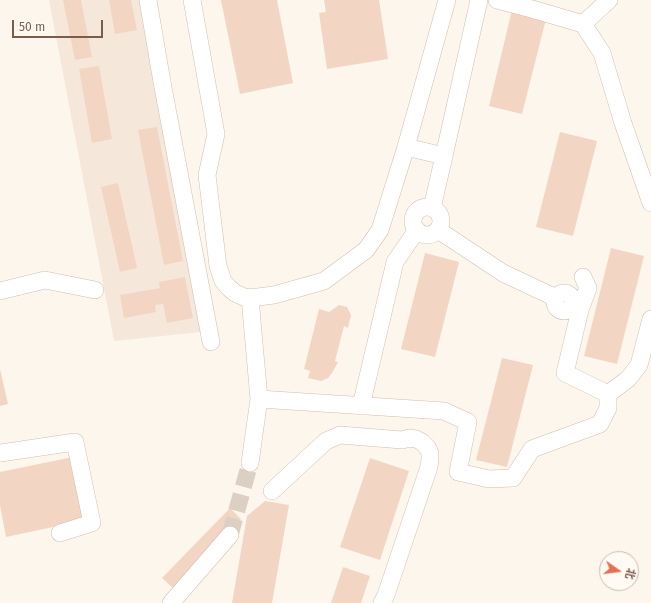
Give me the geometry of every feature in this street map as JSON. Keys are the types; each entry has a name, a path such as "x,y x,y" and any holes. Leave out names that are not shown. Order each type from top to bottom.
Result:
{"street":[{"path":"148,0 211,342"},
{"path":"192,0 216,134 207,175 218,266 223,281 229,288 235,293 250,298 274,295 324,280 366,250 380,230 406,147 447,0"},
{"path":"432,208 478,0"},
{"path":"497,0 583,24 602,53 623,123 651,203"},
{"path":"583,24 609,0"},
{"path":"406,147 444,156"},
{"path":"423,208 432,208 439,213 441,222 438,230 430,235 425,235 417,230 414,226 414,222 416,213 419,210 423,208"},
{"path":"361,406 395,262 417,230"},
{"path":"438,230 503,273 556,298 555,304 560,310 562,311 576,308"},
{"path":"583,277 588,288 576,308 565,373 608,394"},
{"path":"0,291 44,280 95,290"},
{"path":"250,298 259,399 250,463"},
{"path":"608,394 628,379 639,365 651,319"},
{"path":"259,399 444,411 468,422 458,472 489,479 513,478 532,449 600,424 608,408 608,394"},
{"path":"272,491 326,441 340,435 402,440 409,438 422,442 427,447 430,453 429,466 382,603"},
{"path":"0,453 75,442 92,523 60,533"},
{"path":"170,603 230,534"},
{"path":"187,603 188,583"}],"shaded area":[{"path":"49,0 143,0 201,332 114,341"}],"building":[{"path":"63,0 81,0 92,57 75,60"},
{"path":"109,0 131,0 137,30 115,34"},
{"path":"221,0 277,0 293,83 240,94"},
{"path":"324,0 379,0 388,59 327,69 319,13 326,12"},
{"path":"512,10 546,19 522,114 489,106"},
{"path":"99,66 112,139 92,143 79,69"},
{"path":"157,127 183,261 164,265 138,130"},
{"path":"560,132 597,141 573,236 536,227"},
{"path":"118,183 137,268 120,272 101,187"},
{"path":"611,248 644,256 617,364 584,356"},
{"path":"425,253 459,262 435,357 401,349"},
{"path":"185,277 193,318 167,323 163,304 155,305 156,312 124,318 120,295 160,288 159,282"},
{"path":"339,305 347,307 351,315 348,328 344,326 335,361 338,362 328,378 321,381 308,378 310,371 304,369 319,309 329,312"},
{"path":"502,358 533,365 507,467 476,460"},
{"path":"0,369 8,404 0,406"},
{"path":"73,457 86,520 6,537 0,505 0,472"},
{"path":"370,458 409,471 380,560 340,547"},
{"path":"265,501 289,505 272,603 232,603 247,516"},
{"path":"230,508 241,519 174,589 162,578"},
{"path":"343,567 370,576 361,603 331,603"}],"tunnel":[{"path":"230,535 250,463"}]}
